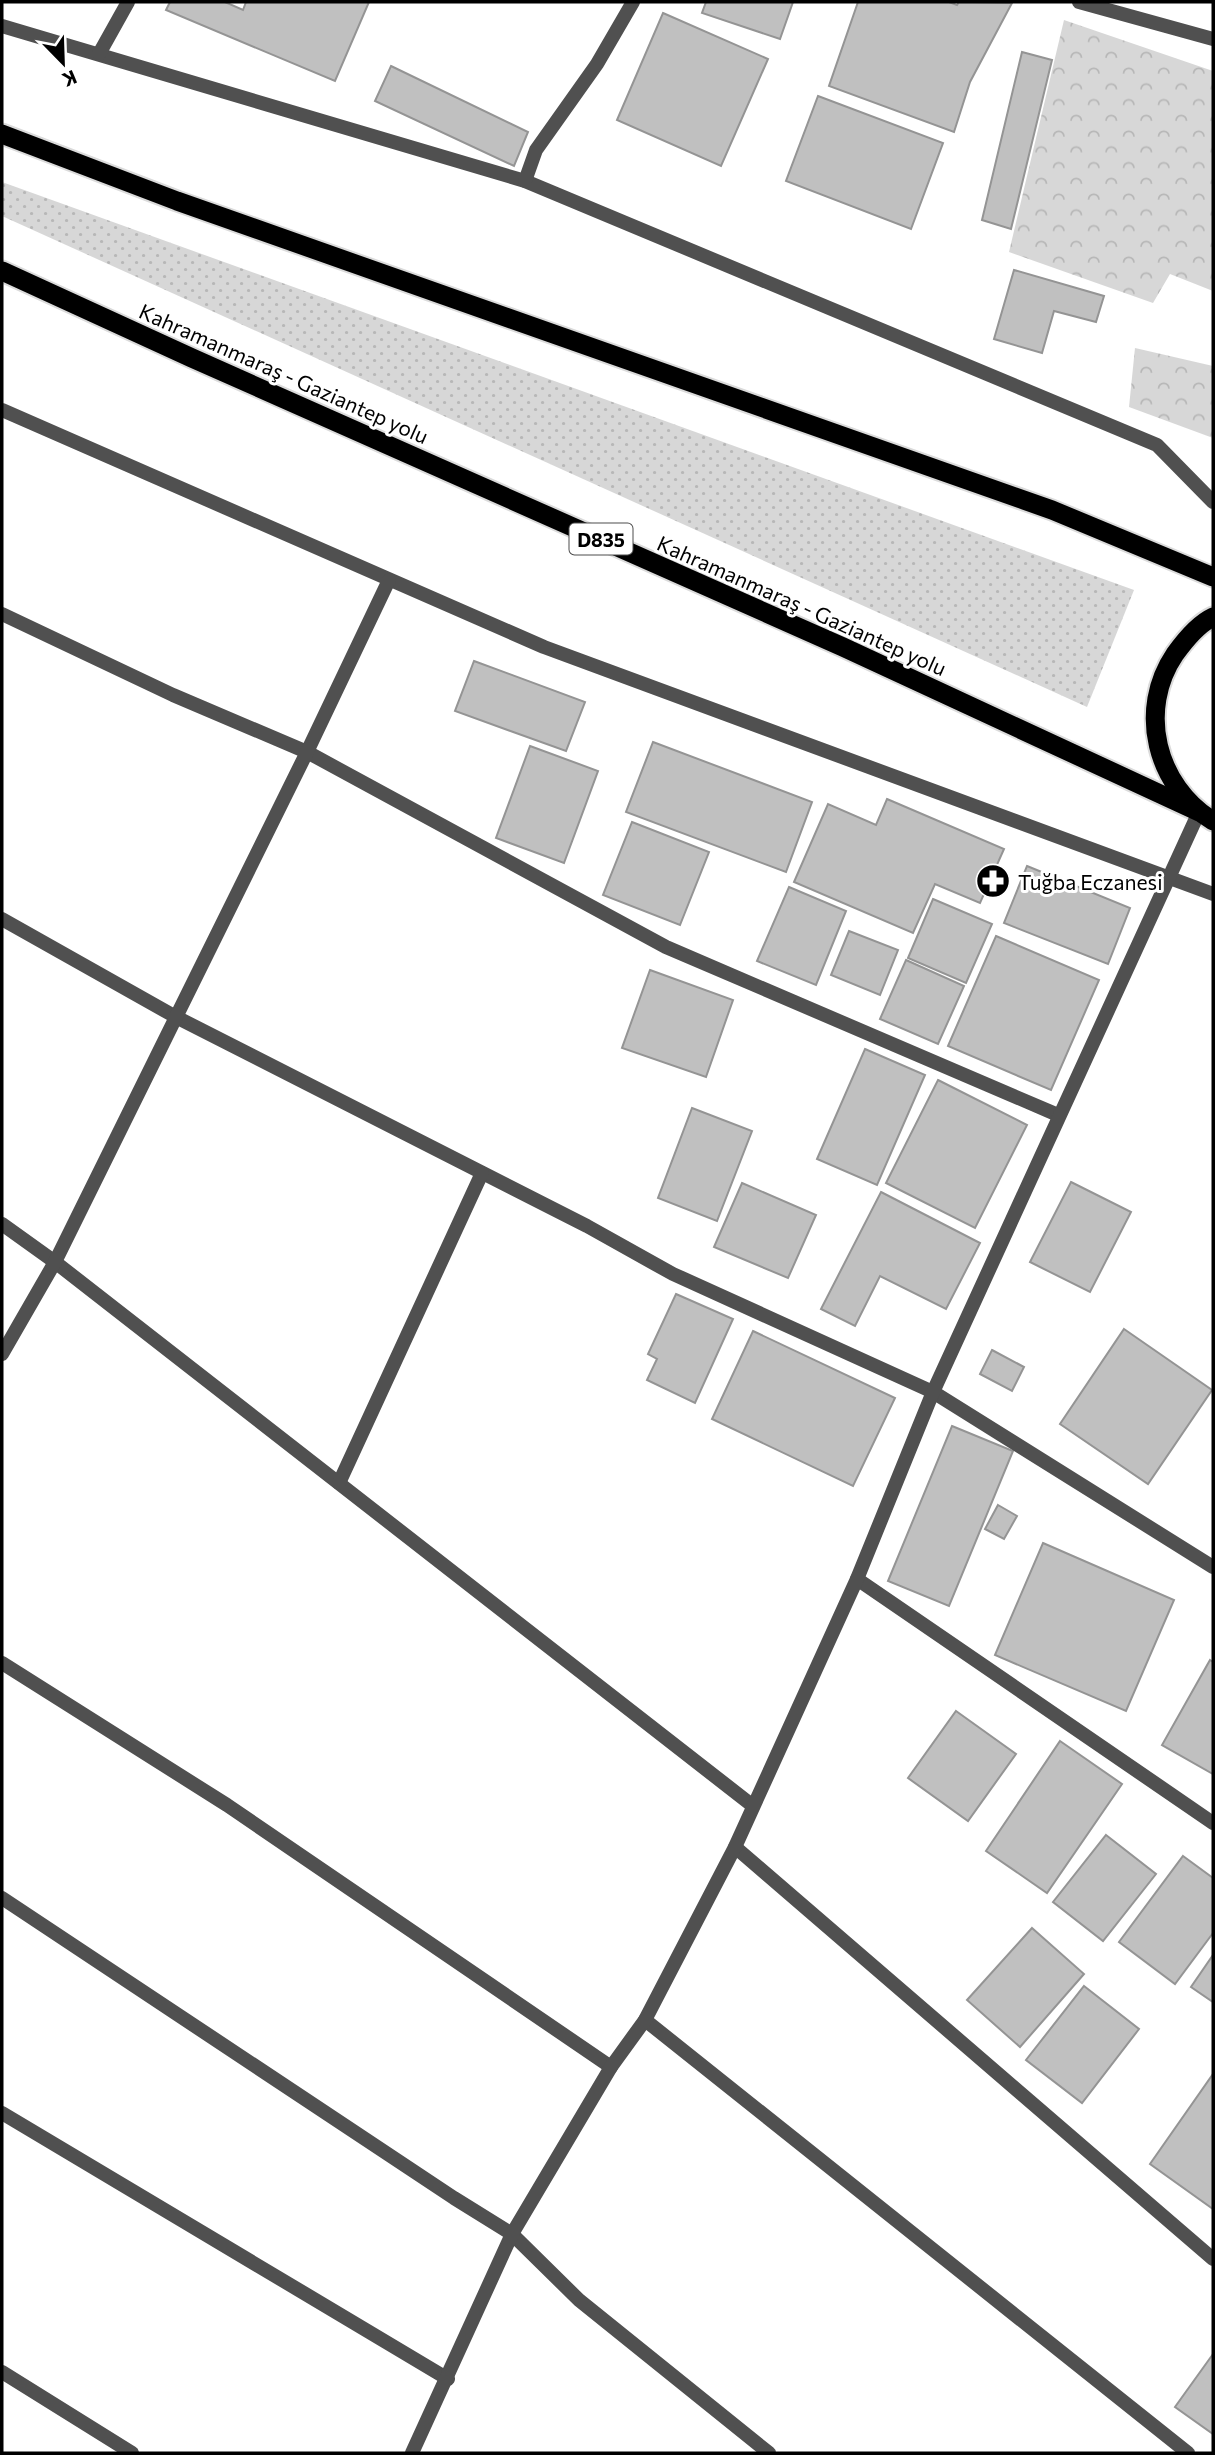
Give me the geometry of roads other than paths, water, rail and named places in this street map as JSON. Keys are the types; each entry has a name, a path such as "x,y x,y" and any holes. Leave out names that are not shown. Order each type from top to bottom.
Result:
{"highway":[{"path":"2,134 177,201 1052,510 1213,577"},
{"name":"Kahramanmaraş - Gaziantep yolu","path":"2,271 843,647 1206,816"},
{"path":"1206,816 1177,789 1162,761 1154,729 1156,698 1166,667 1184,641 1213,617"}],"street":[{"path":"99,54 128,2"},
{"path":"525,181 536,150 597,64 634,2"},
{"path":"1079,2 1213,39"},
{"path":"2,26 525,181 1157,444 1213,502"},
{"path":"2,410 544,647 1213,894"},
{"path":"2,1354 55,1262 389,580"},
{"path":"2,614 173,695 307,752 666,947 1058,1115"},
{"path":"412,2453 512,2234 611,2067 645,2020 735,1847 857,1579 933,1392 1058,1115 1168,877 1206,816"},
{"path":"2,919 176,1017 587,1226 673,1274 933,1392 1213,1567"},
{"path":"339,1483 482,1173"},
{"path":"2,1224 55,1262 752,1806"},
{"path":"857,1579 1213,1823"},
{"path":"2,1663 227,1805 611,2067"},
{"path":"735,1847 1213,2259"},
{"path":"2,1898 512,2234 579,2300 769,2453"},
{"path":"645,2020 1188,2453"},
{"path":"2,2113 448,2379"},
{"path":"2,2372 132,2453"}],"place":[{"name":"Tuğba Eczanesi","path":"993,881"}]}
